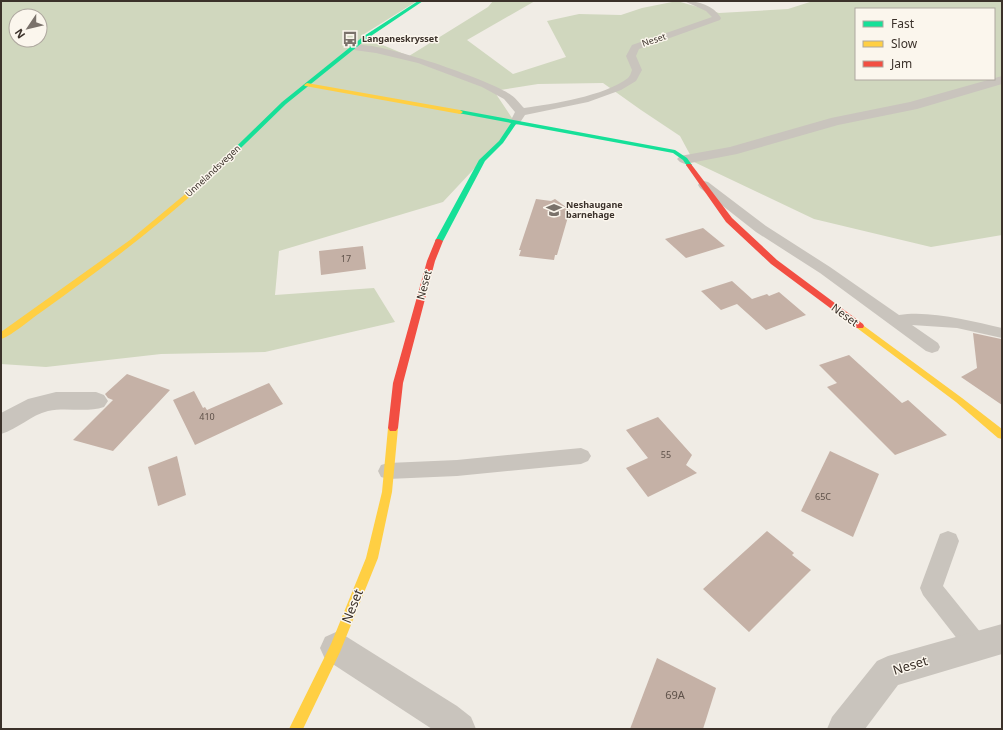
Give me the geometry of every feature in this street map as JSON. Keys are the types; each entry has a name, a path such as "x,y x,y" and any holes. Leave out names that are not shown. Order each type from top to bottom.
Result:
{"street":[{"name":"Unnelandsvegen","path":"1,336 86,276 150,227 195,189 284,103 366,37 421,1"},
{"path":"685,159 732,151 836,121 912,106 1002,80"},
{"name":"Neset","path":"307,85 675,152 685,159 728,220 774,262 959,400 1002,435"},
{"name":"Neset","path":"296,729 336,648 372,558 387,492 398,383 431,261 441,234 482,160 501,142 515,122"},
{"path":"1,425 22,412 46,402 68,399 96,401"},
{"name":"Neset","path":"844,729 888,672 990,643"},
{"path":"336,648 445,718 459,729"}],"lane":[{"name":"Neset","path":"515,122 521,112 584,100 617,88 633,79 637,70 631,56 635,47 716,18 715,14 707,9 688,1"},
{"path":"354,47 376,50 421,61 486,85 508,97 521,112"},
{"name":"Neset","path":"701,182 761,228 825,270 932,347"},
{"path":"896,321 908,319 957,323 1002,334"},
{"path":"388,471 457,468 581,456"},
{"path":"948,541 931,588 990,643"}],"green space":[{"path":"1,1 417,1 361,36 409,56 488,7 493,1 535,1 467,40 513,74 566,57 547,21 579,14 621,15 642,8 677,1 719,13 788,9 813,1 1002,1 1002,235 931,247 814,219 694,162 680,136 603,83 538,84 494,91 516,124 443,202 279,251 275,295 374,288 395,322 265,352 161,354 46,367 1,364"}],"building":[{"path":"536,199 551,201 555,199 570,210 557,255 555,255 554,260 519,256 521,250 519,250"},
{"path":"703,228 725,246 686,258 665,239"},
{"path":"363,246 366,269 321,275 319,251"},
{"path":"732,281 752,299 767,294 769,296 779,292 806,315 766,330 737,304 721,310 701,291"},
{"path":"973,333 1001,339 1002,405 961,377 977,368"},
{"path":"849,355 902,403 908,400 947,435 895,455 827,387 837,383 819,365"},
{"path":"127,374 170,390 113,451 73,440 113,400 108,398 105,394"},
{"path":"269,383 283,404 195,445 173,400 194,391 203,408 205,407 207,410"},
{"path":"658,417 692,455 686,465 697,473 648,497 626,468 648,458 626,430"},
{"path":"830,451 879,474 853,537 801,511"},
{"path":"177,456 186,495 158,506 148,467"},
{"path":"767,531 794,553 792,555 811,570 749,632 703,589"},
{"path":"657,658 716,688 703,729 630,729"}],"traffic: fast":[{"path":"207,178 284,103 366,37 421,1"},
{"path":"460,112 675,152 685,159 689,165"},
{"path":"439,241 482,160 501,142 515,122"}],"traffic: slow":[{"path":"307,85 460,112"},
{"path":"1,336 81,280 133,241 207,178"},
{"path":"860,326 959,400 1002,435"},
{"path":"296,729 336,648 372,558 387,492 393,428"}],"traffic: jam":[{"path":"689,165 729,220 774,262 860,326"},
{"path":"393,428 398,383 431,261 439,241"}],"place":[{"name":"Langaneskrysset","path":"350,39"},
{"name":"Neshaugane barnehage","path":"554,210"}]}
